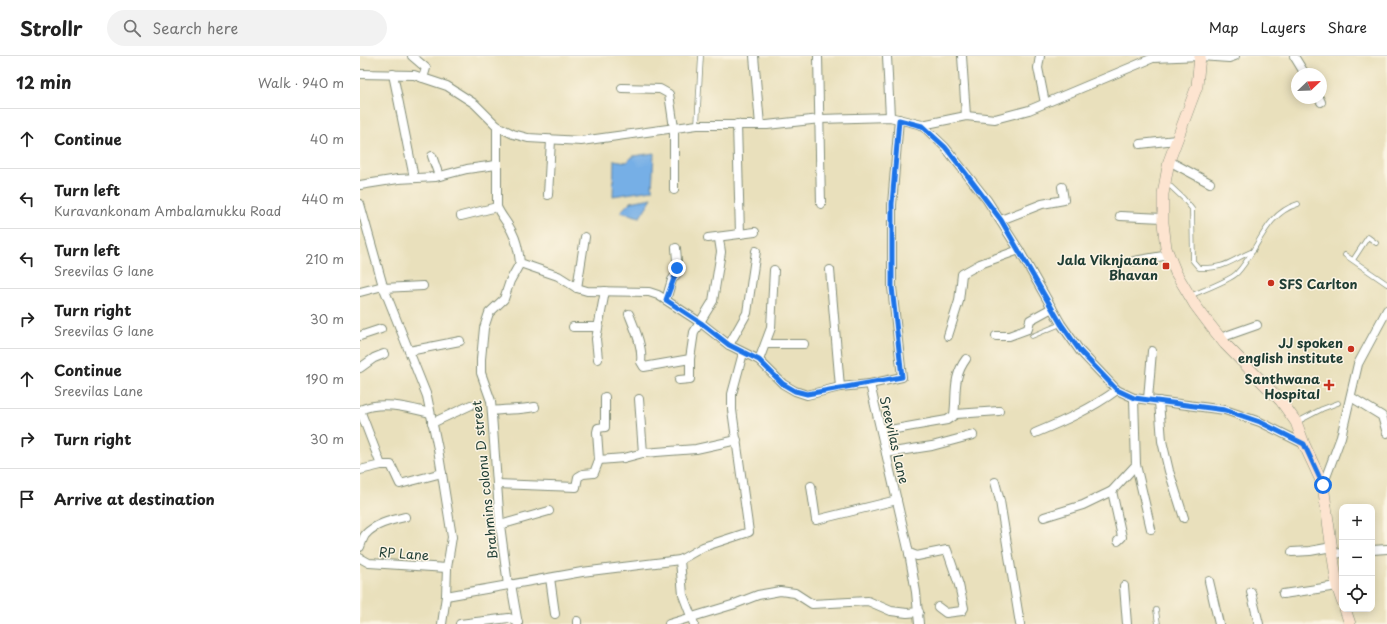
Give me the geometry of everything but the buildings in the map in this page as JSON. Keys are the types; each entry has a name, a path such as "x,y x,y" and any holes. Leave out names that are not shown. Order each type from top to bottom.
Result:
{"main road":[{"path":"1200,56 1196,86 1169,160 1165,182 1162,218 1166,248 1176,273 1190,296 1220,338 1281,401 1296,422 1304,444 1323,485 1336,551 1337,586 1339,592"},
{"path":"1346,612 1350,624"}],"street":[{"path":"412,56 426,68 423,78"},
{"path":"754,56 760,125"},
{"path":"818,56 821,204"},
{"path":"870,384 902,377 892,279 894,118 887,56"},
{"path":"962,56 966,116"},
{"path":"1040,56 1038,68 1045,103"},
{"path":"922,126 966,116 995,119 1029,110 1153,58 1200,56 1229,58 1235,56"},
{"path":"1294,56 1301,68"},
{"path":"360,74 414,75 447,86 475,104 497,126 513,134 528,138 581,141 697,125 760,125 820,119 894,118 922,126 945,147 1001,220 1061,324 1080,351 1117,390 1134,398 1225,410 1260,422 1304,444"},
{"path":"393,74 414,178"},
{"path":"622,88 660,89 669,94 674,128 674,190"},
{"path":"737,124 740,234"},
{"path":"497,126 497,207 501,217 512,232 518,251 520,264"},
{"path":"548,195 551,140"},
{"path":"1140,144 1176,140"},
{"path":"432,156 439,176"},
{"path":"1169,160 1210,183"},
{"path":"360,184 439,176 467,169 496,165"},
{"path":"1001,220 1042,204 1064,200 1062,187"},
{"path":"360,204 383,287 427,396 442,473 452,537 447,568 446,596 442,624"},
{"path":"461,216 497,207"},
{"path":"1120,216 1162,218"},
{"path":"708,238 755,232"},
{"path":"577,288 585,237"},
{"path":"679,380 690,379 690,359 694,332 701,323 713,301 721,252 719,239"},
{"path":"666,300 672,280 678,272 676,248"},
{"path":"948,336 959,301 962,274 980,264 1019,250"},
{"path":"729,345 747,313 756,251"},
{"path":"1134,261 1169,255"},
{"name":"Sreevilas Lane","path":"520,264 558,276 577,288 587,291 625,293 648,292 666,300 701,323 729,345 759,360 783,384 795,391 807,394 840,387 870,384 909,553 919,612 919,624"},
{"name":"Brahmins colonu D street","path":"518,623 500,525 491,401 482,373 481,348 484,328 489,313 504,299 510,280 520,264"},
{"path":"759,360 766,344 773,315 774,270"},
{"path":"830,270 840,387"},
{"path":"360,292 383,287 423,286"},
{"path":"598,359 595,347 605,291"},
{"path":"996,336 1008,336 1028,329 1030,320 1052,308"},
{"path":"1323,485 1341,438 1358,364 1384,321 1387,310"},
{"path":"629,314 636,329 642,356 641,362 644,367 690,359"},
{"path":"1220,338 1257,325"},
{"path":"572,327 598,327"},
{"path":"360,336 381,329"},
{"path":"408,351 460,341"},
{"path":"766,344 804,344"},
{"path":"1148,399 1152,351"},
{"path":"446,596 550,578 680,560 702,547 749,532 732,410 732,394 743,353"},
{"path":"360,368 374,358 384,354"},
{"path":"954,415 955,387 958,369 966,359"},
{"path":"1035,433 1071,419 1093,408 1117,390"},
{"path":"498,484 576,487 578,477 583,474 594,473 599,460 597,432 598,428 605,427 605,397"},
{"path":"1351,397 1385,415 1387,433"},
{"path":"1134,398 1136,465 1151,529"},
{"path":"639,399 644,453"},
{"path":"1159,401 1162,441 1169,471 1184,518"},
{"path":"381,465 360,410 366,407 389,405 430,413"},
{"path":"432,423 471,405"},
{"path":"492,411 510,408 518,410 535,407"},
{"path":"880,428 884,431 918,427 947,420 954,415 999,410"},
{"path":"886,453 932,446 973,435"},
{"path":"599,460 624,458 644,453 696,449 737,440"},
{"path":"360,470 381,465 391,465 400,484 442,473"},
{"path":"1044,517 1083,505 1112,491 1136,465"},
{"path":"995,482 1001,508 1020,624"},
{"path":"811,486 816,520 896,500"},
{"path":"1112,491 1122,537 1118,541"},
{"path":"500,525 549,511"},
{"path":"360,547 365,535 375,528 388,521 405,517"},
{"path":"1375,550 1387,549"},
{"path":"909,553 916,556 947,550 959,585 964,608 962,611 946,613 938,607"},
{"path":"1292,552 1336,551"},
{"name":"RP Lane","path":"360,558 369,563 447,568"},
{"path":"680,560 683,595 692,620"},
{"path":"550,578 555,614"},
{"path":"1209,581 1218,624"},
{"path":"1124,586 1127,624"},
{"path":"1283,594 1337,586"},
{"path":"669,624 692,620 758,595 780,591 796,593 812,604 868,601 891,611 907,613 919,612"},
{"path":"1251,592 1259,624"},
{"path":"460,624 509,618 518,623"}],"lane":[{"path":"697,125 701,56"},
{"path":"1165,182 1183,198 1192,209 1194,261 1199,268 1215,268 1254,251"},
{"path":"1190,296 1236,275 1254,251 1262,233 1285,208 1298,204"},
{"path":"1353,260 1368,237 1376,243"},
{"path":"1345,255 1387,284"},
{"path":"1032,336 1061,324"},
{"path":"1296,422 1338,403"},
{"path":"1156,610 1158,624"}],"water":[{"path":"654,153 652,190 613,196 614,160 627,162 633,156"},
{"path":"652,198 640,217 620,212 630,202"}],"place":[{"name":"Jala Viknjaana Bhavan","path":"1166,266"},
{"name":"SFS Carlton","path":"1271,283"},
{"name":"JJ spoken english institute","path":"1351,349"},
{"name":"Santhwana Hospital","path":"1329,385"}],"route":[{"path":"677,268 678,272 672,280 666,300 701,323 729,345 759,360 783,384 795,391 807,394 840,387 870,384 902,377 892,287 892,204 899,120 913,122 922,126 945,147 987,200 1019,250 1061,324 1080,351 1117,390 1134,398 1225,410 1260,422 1284,436 1304,444 1323,485"}]}
